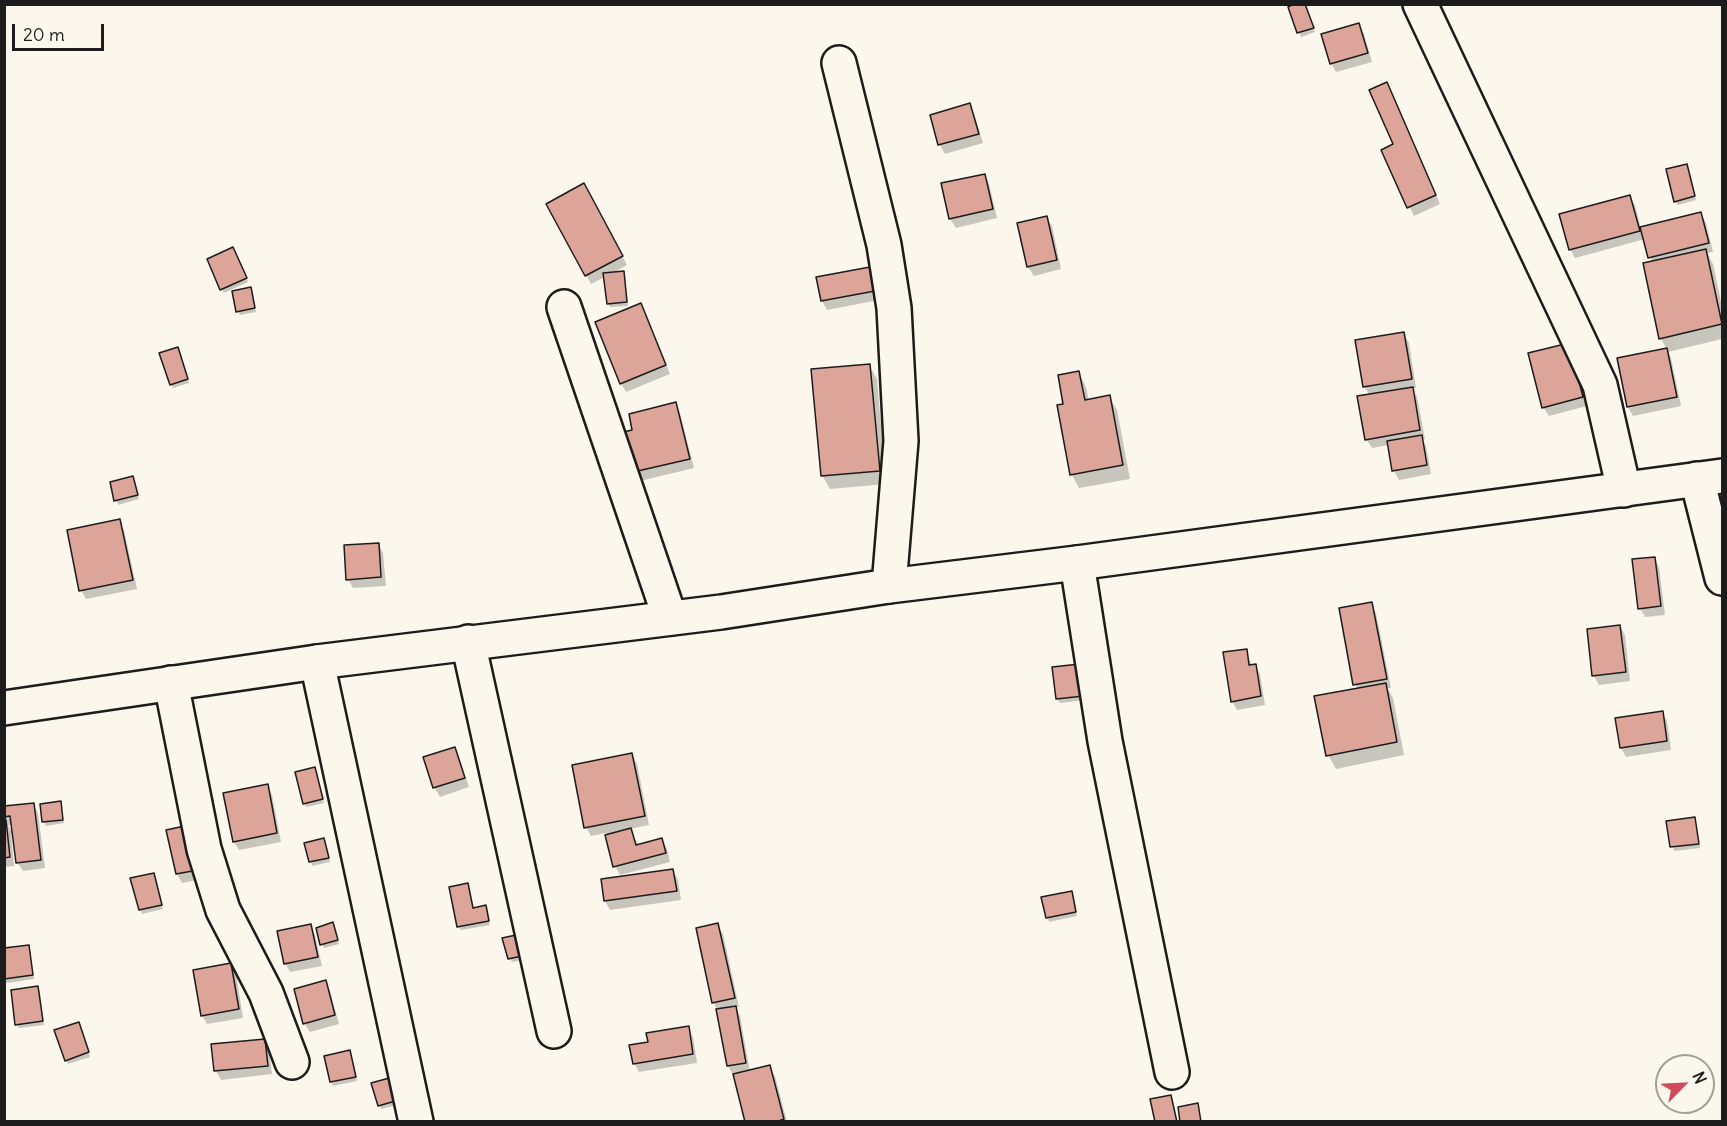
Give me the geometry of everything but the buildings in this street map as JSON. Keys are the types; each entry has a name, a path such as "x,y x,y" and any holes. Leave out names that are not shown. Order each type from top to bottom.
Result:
{"street":[{"path":"1420,4 1600,385 1624,490"},
{"path":"839,63 884,245 894,308 901,441 889,586"},
{"path":"564,307 670,618"},
{"path":"4,708 317,662 721,612 889,586 1710,478 1722,578"},
{"path":"1077,563 1106,741 1172,1072"},
{"path":"468,642 554,1032"},
{"path":"317,662 416,1122"},
{"path":"171,683 204,849 223,910 266,993 292,1062"}]}
